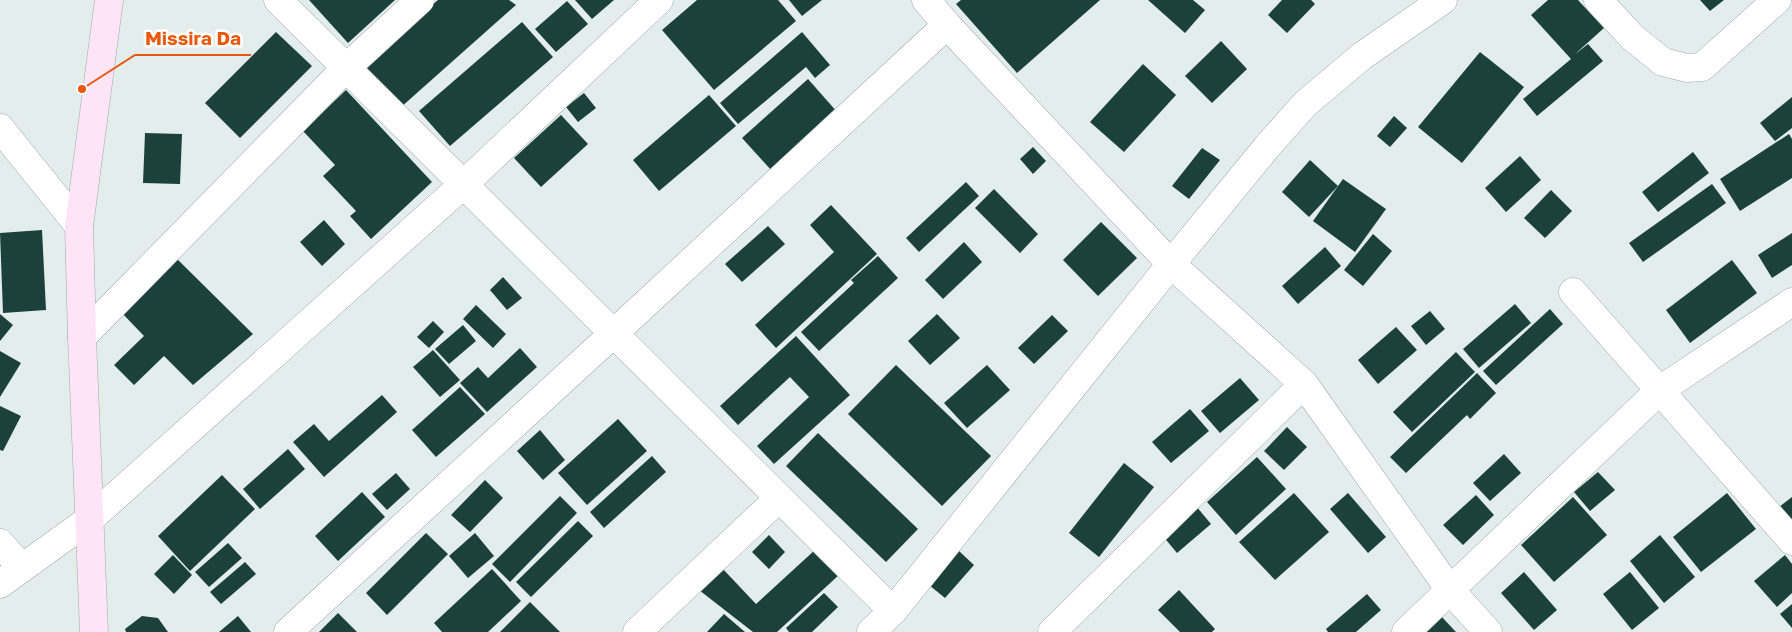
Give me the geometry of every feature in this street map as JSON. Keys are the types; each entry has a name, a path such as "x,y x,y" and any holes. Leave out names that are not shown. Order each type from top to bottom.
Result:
{"street":[{"path":"94,632 79,226 109,0"},
{"path":"278,0 893,612"},
{"path":"82,337 346,68 420,0"},
{"path":"0,584 90,519 464,184 659,0"},
{"path":"926,0 947,25 1171,264 1304,384 1450,590 1488,632"},
{"path":"871,632 893,612 1171,264 1304,104 1362,56 1443,0"},
{"path":"1598,0 1632,37 1663,62 1688,68 1702,67 1776,0"},
{"path":"288,632 947,25"},
{"path":"0,128 79,226"},
{"path":"1573,292 1792,541"},
{"path":"1406,632 1660,390 1792,302"},
{"path":"1052,632 1304,384"},
{"path":"637,632 779,498"},
{"path":"0,543 22,568"}],"building":[{"path":"309,0 395,0 348,43"},
{"path":"438,0 509,0 516,5 400,108 362,64"},
{"path":"575,0 614,0 592,19"},
{"path":"697,0 778,0 796,21 714,90 662,30"},
{"path":"789,0 822,0 802,16"},
{"path":"961,0 1100,0 1017,73 956,4"},
{"path":"1148,0 1193,0 1205,10 1185,33"},
{"path":"1282,0 1311,0 1315,4 1287,33 1268,15"},
{"path":"1548,0 1578,0 1604,28 1574,55 1588,44 1603,61 1537,116 1523,99 1571,59 1531,15"},
{"path":"1700,0 1724,0 1710,11"},
{"path":"567,1 588,24 556,52 535,29"},
{"path":"522,22 553,57 450,146 419,111"},
{"path":"276,32 312,66 240,138 205,103"},
{"path":"802,32 830,65 815,78 806,67 738,124 720,103"},
{"path":"1221,41 1247,69 1212,103 1185,76"},
{"path":"1480,52 1524,87 1462,163 1418,127"},
{"path":"1143,64 1176,95 1124,152 1090,122"},
{"path":"808,79 838,113 772,171 742,138"},
{"path":"346,90 432,182 371,239 350,216 356,211 323,176 335,165 303,131"},
{"path":"584,93 596,108 578,122 566,107"},
{"path":"709,95 736,126 659,191 633,160"},
{"path":"1792,97 1792,128 1775,141 1760,123"},
{"path":"561,115 588,144 541,187 514,158"},
{"path":"1394,116 1407,128 1390,147 1377,136"},
{"path":"145,133 182,134 180,184 143,183"},
{"path":"1789,134 1792,139 1792,178 1740,211 1720,179"},
{"path":"1033,147 1046,161 1033,174 1020,159"},
{"path":"1202,148 1220,160 1189,199 1172,186"},
{"path":"1693,152 1709,173 1658,212 1642,192"},
{"path":"1520,156 1541,180 1506,212 1485,188"},
{"path":"1310,160 1338,186 1309,217 1282,192"},
{"path":"1343,179 1386,209 1355,252 1313,221"},
{"path":"966,182 979,196 919,252 906,238"},
{"path":"1712,184 1726,203 1643,262 1629,243"},
{"path":"994,189 1038,234 1020,253 975,208"},
{"path":"1551,190 1572,211 1545,238 1524,218"},
{"path":"831,205 877,254 776,348 755,325 834,252 810,225"},
{"path":"324,220 345,244 322,266 300,242"},
{"path":"1101,222 1137,258 1098,296 1063,260"},
{"path":"768,226 785,244 742,282 725,264"},
{"path":"42,230 46,310 3,313 0,233"},
{"path":"1792,233 1792,265 1772,278 1758,255"},
{"path":"1373,234 1392,251 1363,286 1344,270"},
{"path":"964,242 982,262 943,299 925,280"},
{"path":"1325,247 1341,266 1298,304 1282,286"},
{"path":"174,256 253,334 193,385 164,356 134,385 114,365 144,336 120,311"},
{"path":"878,256 898,278 819,351 801,332 854,283 851,280"},
{"path":"1732,260 1757,293 1690,343 1666,310"},
{"path":"503,277 522,298 507,310 490,290"},
{"path":"1515,304 1531,323 1479,368 1463,349"},
{"path":"476,305 506,334 493,348 463,319"},
{"path":"1550,309 1563,324 1496,385 1483,371"},
{"path":"1430,311 1445,329 1426,345 1411,326"},
{"path":"0,314 13,325 0,341"},
{"path":"937,314 960,338 930,365 908,341"},
{"path":"1052,315 1068,331 1034,364 1018,348"},
{"path":"433,321 444,332 429,348 417,337"},
{"path":"463,325 476,341 449,364 435,349"},
{"path":"1396,327 1417,350 1378,384 1358,360"},
{"path":"796,336 850,395 774,464 757,446 809,397 790,377 738,425 720,406"},
{"path":"520,348 537,367 487,412 460,383 478,367 488,378"},
{"path":"433,350 460,380 440,397 413,367"},
{"path":"0,351 21,363 0,397"},
{"path":"1456,352 1475,372 1412,432 1393,412"},
{"path":"896,365 991,456 942,506 848,414"},
{"path":"987,365 1010,390 967,428 944,403"},
{"path":"1477,373 1496,393 1470,419 1467,415 1406,473 1390,457"},
{"path":"1240,378 1259,400 1220,433 1201,411"},
{"path":"460,387 485,414 436,457 412,430"},
{"path":"382,395 397,412 324,477 293,442 314,424 329,441"},
{"path":"0,406 21,416 3,451 0,450"},
{"path":"1190,409 1209,431 1171,463 1152,442"},
{"path":"618,419 647,451 587,505 558,473"},
{"path":"1287,427 1307,447 1284,470 1264,451"},
{"path":"540,430 565,460 543,480 517,451"},
{"path":"818,433 918,529 886,562 786,466"},
{"path":"288,449 305,469 260,509 243,489"},
{"path":"1504,454 1521,473 1490,501 1473,483"},
{"path":"652,456 666,472 604,528 590,512"},
{"path":"1257,457 1286,489 1236,535 1207,502"},
{"path":"1124,463 1154,487 1099,557 1069,533"},
{"path":"1598,472 1615,490 1590,511 1574,492"},
{"path":"396,473 410,489 387,510 372,494"},
{"path":"222,475 255,509 190,571 158,536"},
{"path":"485,480 503,498 470,532 451,515"},
{"path":"362,492 385,517 338,561 315,536"},
{"path":"1294,493 1329,532 1275,580 1239,542"},
{"path":"1348,493 1386,537 1368,553 1330,509"},
{"path":"1727,493 1756,529 1701,572 1673,537"},
{"path":"1476,495 1494,515 1463,545 1443,525"},
{"path":"560,496 577,513 510,582 492,564"},
{"path":"1573,497 1607,535 1554,582 1521,545"},
{"path":"1792,497 1792,522 1779,507"},
{"path":"1196,506 1211,524 1177,553 1162,535"},
{"path":"578,521 593,536 531,597 516,582"},
{"path":"426,533 448,554 387,615 366,593"},
{"path":"475,533 494,556 468,578 449,556"},
{"path":"769,535 785,552 769,569 752,552"},
{"path":"1660,535 1695,577 1664,603 1630,561"},
{"path":"228,543 242,558 209,587 195,572"},
{"path":"816,549 840,574 777,632 753,632 699,590 722,568 756,604"},
{"path":"959,551 974,565 945,598 929,585"},
{"path":"173,555 192,575 174,594 154,574"},
{"path":"1785,555 1792,564 1792,593 1777,607 1754,581"},
{"path":"245,562 256,574 221,604 210,592"},
{"path":"492,569 521,601 488,632 442,632 434,623"},
{"path":"1524,572 1557,610 1534,630 1501,593"},
{"path":"1630,572 1659,608 1632,630 1603,594"},
{"path":"1179,590 1215,629 1212,632 1180,632 1158,610"},
{"path":"824,593 838,607 812,632 789,632 786,628"},
{"path":"1367,594 1381,610 1356,632 1328,632 1326,629"},
{"path":"530,602 560,632 500,632"},
{"path":"1792,604 1792,628 1780,614"},
{"path":"338,613 357,632 319,632"},
{"path":"724,614 745,632 707,632"},
{"path":"142,616 158,618 168,632 126,632 125,629"},
{"path":"238,616 251,632 219,632"},
{"path":"1441,616 1456,632 1423,632"}],"place":[{"name":"Missira Da","path":"82,89"}]}
